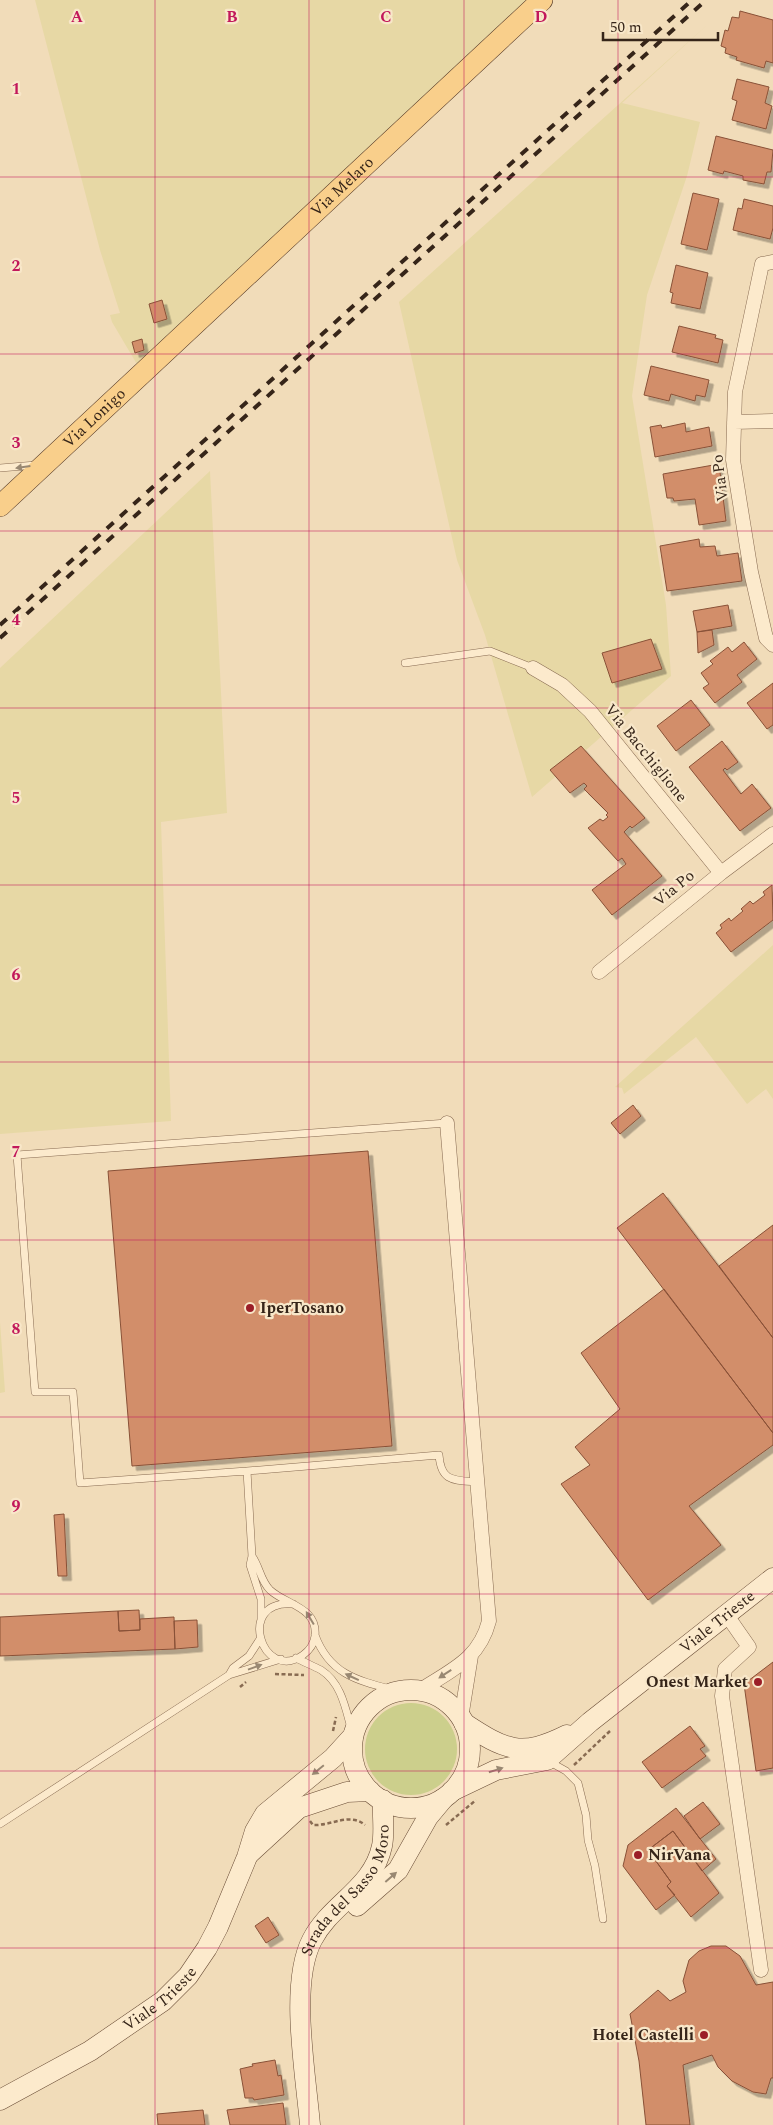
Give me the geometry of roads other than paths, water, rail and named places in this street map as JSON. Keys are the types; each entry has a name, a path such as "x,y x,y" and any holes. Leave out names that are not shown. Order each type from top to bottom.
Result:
{"main road":[{"name":"Via Melaro","path":"142,374 542,0"},
{"name":"Via Lonigo","path":"0,506 142,374"},
{"name":"Viale Trieste","path":"247,1857 299,1808 347,1792 376,1796 407,1808 433,1804 448,1794 496,1770 547,1760 590,1722 773,1578"},
{"name":"Viale Trieste","path":"376,1796 362,1782 353,1760 353,1736 359,1720 371,1705 387,1694 398,1691 419,1691 442,1699 463,1721 490,1740 514,1749 530,1749 546,1745 590,1722"},
{"path":"448,1794 461,1780 470,1752 469,1737 463,1721"},
{"name":"Viale Trieste","path":"0,2100 90,2051 163,2002 188,1976 207,1948 218,1927 247,1857 255,1832 265,1814 333,1758 353,1736"},
{"name":"Strada del Sasso Moro","path":"301,1978 330,1933 398,1870 428,1817 448,1794"},
{"name":"Strada del Sasso Moro","path":"310,2125 301,2021 301,1978 311,1941 320,1926 330,1913 369,1877 377,1861 382,1845 376,1796"}],"street":[{"name":"Via Po","path":"773,262 762,264 735,392 733,460 751,572 766,638 773,645"},
{"path":"734,422 773,422"},
{"name":"Via Bacchiglione","path":"533,668 562,685 590,711 721,873"},
{"name":"Via Po","path":"599,972 721,873 773,834"},
{"path":"419,1691 471,1656 482,1642 489,1621 447,1123"},
{"path":"726,1614 749,1647 725,1669 722,1696 761,1970"},
{"path":"463,1721 471,1656"}],"lane":[{"path":"0,468 20,468 46,463"},
{"path":"405,663 490,651 533,668"},
{"path":"447,1123 17,1154 35,1392 73,1392 80,1483 439,1455 441,1470 444,1474 458,1480 476,1482"},
{"path":"229,1676 233,1668 249,1656 260,1639 261,1599 250,1565 252,1556 247,1471"},
{"path":"252,1556 269,1589 305,1610 310,1615 320,1649 342,1672 364,1682 398,1691"},
{"path":"261,1621 274,1607 293,1604"},
{"path":"296,1658 311,1647 315,1635"},
{"path":"260,1639 267,1652 281,1659"},
{"path":"0,1824 229,1676 281,1659 296,1658 321,1671 334,1683 344,1704 353,1736"},
{"path":"547,1760 566,1771 578,1783 586,1816 588,1840 595,1866 603,1919"}],"railway":[{"path":"0,625 692,0"},
{"path":"0,638 706,0"}],"place":[{"name":"IperTosano","path":"250,1308"},
{"name":"Onest Market","path":"758,1682"},
{"name":"NirVana","path":"638,1855"},
{"name":"Hotel Castelli","path":"704,2035"}]}
